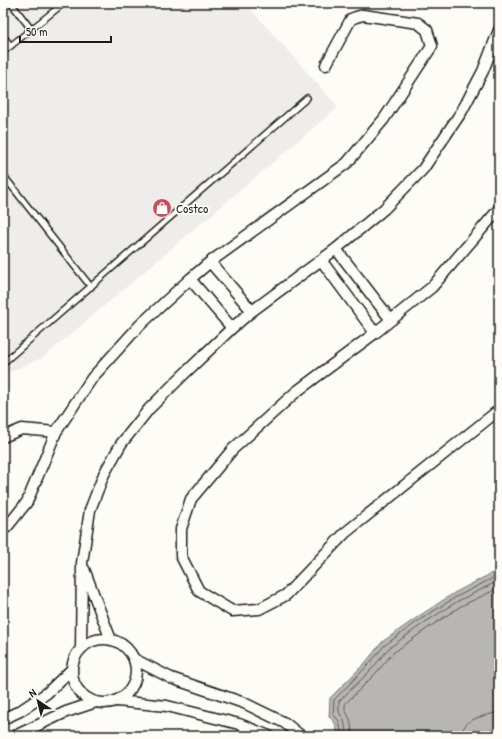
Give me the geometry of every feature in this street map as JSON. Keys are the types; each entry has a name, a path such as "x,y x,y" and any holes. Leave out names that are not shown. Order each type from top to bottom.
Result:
{"street":[{"path":"3,530 27,502 56,432 92,378 139,326 210,262 347,163 384,119 432,46 427,30 418,23 364,15 356,16 351,19 326,66"},
{"path":"81,649 82,563 90,510 104,474 121,444 149,409 232,328 252,311 336,249 384,209 423,169 462,111 483,71 499,30"},
{"path":"499,209 432,287 375,333 296,392 233,449 191,499 181,529 181,556 199,591 232,611 259,609 286,594 345,533 499,410"},
{"path":"336,249 391,320"},
{"path":"321,260 375,333"},
{"path":"210,262 252,311"},
{"path":"190,279 232,328"},
{"path":"3,438 22,430 56,432"},
{"path":"82,563 111,640"},
{"path":"269,736 239,724 167,706 117,701 106,703 96,702 83,695 74,683 72,668 75,658 81,649 95,641 111,640 125,647 134,659 171,678 244,703 284,723 301,736"},
{"path":"117,701 130,691 136,676 134,659"},
{"path":"3,719 20,711 47,693 72,668"},
{"path":"15,736 66,712 96,702"}],"lane":[{"path":"11,3 31,29"},
{"path":"3,52 64,3"},
{"path":"3,36 11,46"},
{"path":"3,363 307,98"},
{"path":"3,176 91,287"}],"shaded area":[{"name":"Costco","path":"3,3 245,3 338,107 44,357 3,375"}],"water":[{"path":"494,572 499,573 499,727 472,736 338,736 335,723 329,716 330,698 365,663 382,642 454,593"}],"place":[{"name":"Costco","path":"162,208"}]}
